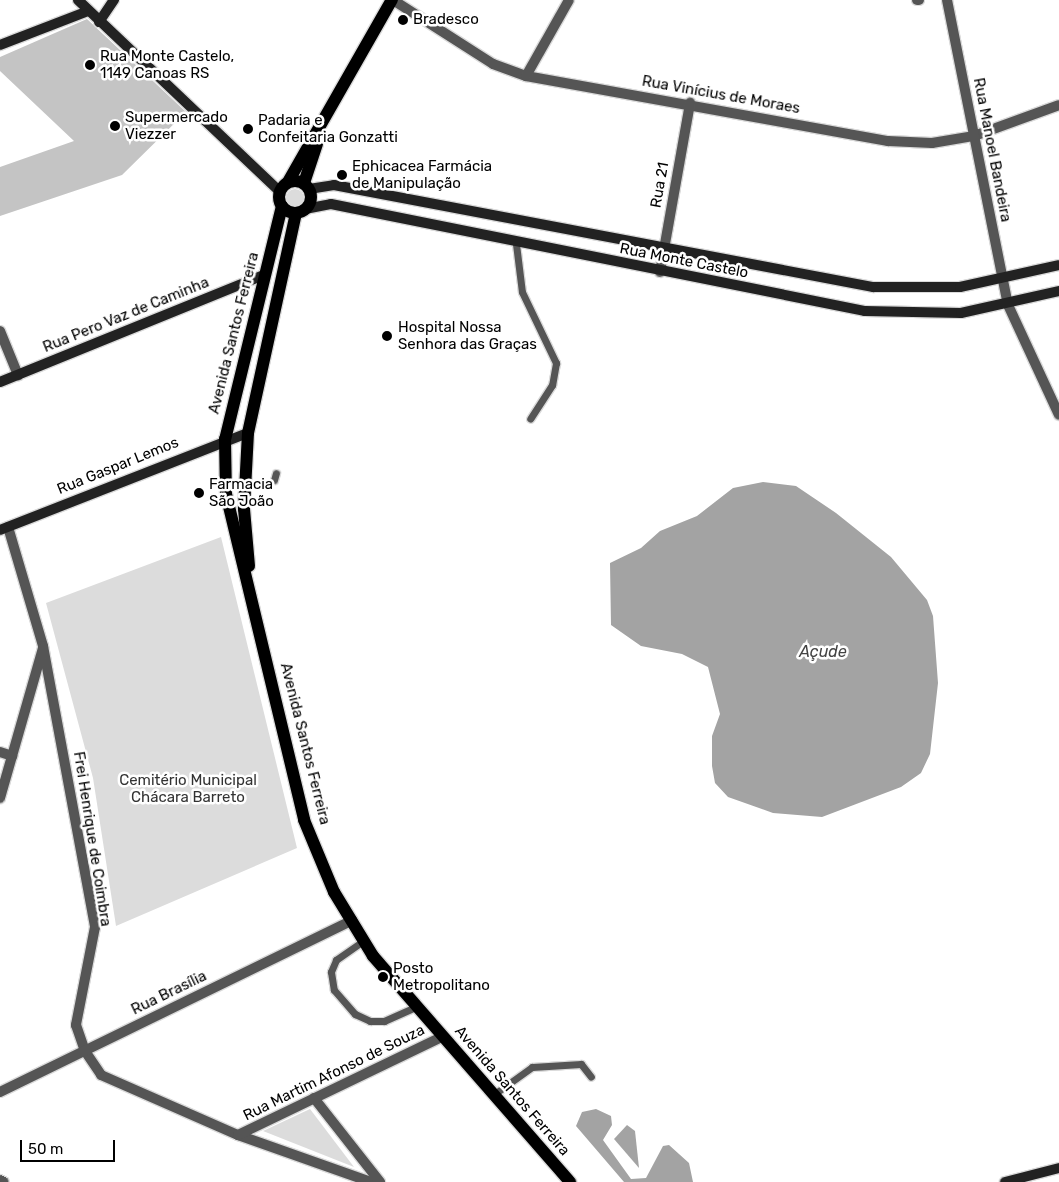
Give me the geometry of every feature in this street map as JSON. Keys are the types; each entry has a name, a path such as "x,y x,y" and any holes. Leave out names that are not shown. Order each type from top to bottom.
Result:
{"main road":[{"path":"301,211 282,206 284,187 392,0"},
{"path":"284,187 306,186 325,118"},
{"name":"Avenida Santos Ferreira","path":"250,586 244,509 248,433 306,186"},
{"name":"Avenida Santos Ferreira","path":"282,206 225,439 226,494 250,586 304,820 363,941 416,1007 570,1182"}],"street":[{"path":"78,0 99,22 284,187"},
{"path":"99,22 114,0"},
{"name":"Rua Vinícius de Moraes","path":"392,0 492,64 526,76 690,103 888,141 932,143 974,136 1059,105"},
{"path":"526,76 569,0"},
{"name":"Rua Manoel Bandeira","path":"947,0 1008,306 1059,415"},
{"path":"0,46 88,11"},
{"name":"Rua 21","path":"660,272 690,103"},
{"name":"Rua Monte Castelo","path":"306,186 334,185 663,250 873,287 927,289 1002,279 1059,265"},
{"name":"Rua Monte Castelo","path":"301,211 331,204 516,244 865,311 913,315 1008,306 1059,291"},
{"name":"Rua Pero Vaz de Caminha","path":"0,382 264,275"},
{"path":"0,330 18,375"},
{"name":"Rua Gaspar Lemos","path":"4,528 225,439 248,433"},
{"name":"Frei Henrique de Coimbra","path":"4,528 43,646 94,927 76,1025 85,1051 100,1076 238,1135 371,1182"},
{"path":"0,798 43,646"},
{"path":"0,752 12,756"},
{"name":"Rua Brasília","path":"0,1092 352,920"},
{"name":"Rua Martim Afonso de Souza","path":"238,1135 442,1037"},
{"path":"314,1098 380,1182"},
{"path":"1005,1182 1059,1168"},
{"path":"0,1180 4,1182"}],"lane":[{"path":"516,244 522,292 556,363 552,385 530,419"},
{"path":"363,941 336,960 331,972 334,990 355,1014 370,1021 384,1021 416,1007"},
{"path":"493,1095 532,1067 581,1064 592,1077"}],"green space":[{"path":"291,189 299,189 304,194 302,205 291,207 286,202 286,194"},
{"name":"Cemitério Municipal Chácara Barreto","path":"221,537 297,848 116,926 93,778 46,603"},
{"path":"310,1109 354,1167 263,1131"}],"water":[{"name":"Açude","path":"763,482 796,486 836,513 891,557 927,600 933,616 938,683 930,754 921,773 901,787 822,817 773,813 728,797 715,783 712,766 712,736 720,714 708,667 682,654 641,646 611,625 610,563 641,548 660,531 697,516 733,488"},
{"path":"596,1109 611,1116 612,1125 603,1140 631,1179 646,1178 663,1146 669,1145 689,1163 693,1182 624,1182 576,1126 582,1112"},
{"path":"627,1125 635,1131 639,1168 614,1139"}],"building":[{"name":"Supermercado Viezzer","path":"87,19 186,112 122,175 0,216 0,167 74,141 0,71 0,57"}],"place":[{"name":"Bradesco","path":"403,20"},
{"name":"Rua Monte Castelo, 1149 Canoas RS","path":"90,65"},
{"name":"Supermercado Viezzer","path":"115,126"},
{"name":"Padaria e Confeitaria Gonzatti","path":"248,129"},
{"name":"Ephicacea Farmácia de Manipulação","path":"342,175"},
{"name":"Hospital Nossa Senhora das Graças","path":"387,336"},
{"name":"Farmacia São João","path":"199,493"},
{"name":"Posto Metropolitano","path":"383,977"}]}
